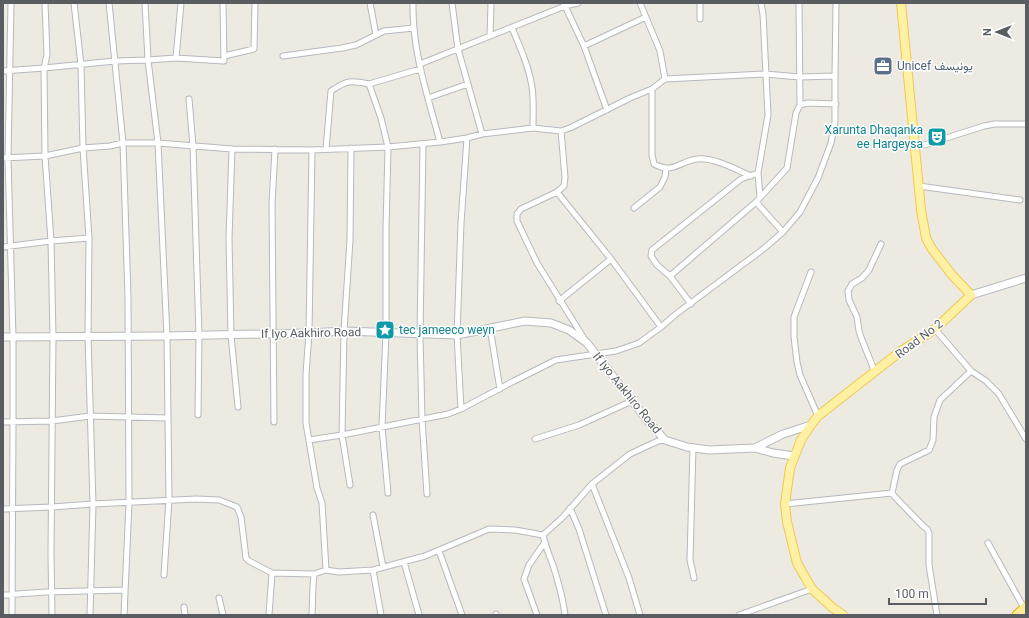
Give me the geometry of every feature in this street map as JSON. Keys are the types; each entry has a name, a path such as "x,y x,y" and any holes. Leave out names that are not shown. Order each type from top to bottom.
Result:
{"highway":[{"path":"1017,615 1025,608"}],"main road":[{"path":"901,3 921,210 926,238 932,249 952,275 971,295"},
{"name":"Road No 2","path":"843,615 812,589 798,563 787,522 785,504 790,468 794,456 801,440 818,416 901,351 935,329 971,295"}],"street":[{"path":"11,3 10,70 5,158 13,337 12,615"},
{"path":"45,3 47,55 44,68 45,156 51,241 53,336 51,554 52,615"},
{"path":"74,3 81,65 83,148 89,238 88,336 93,504 90,615"},
{"path":"109,3 123,143 129,336 129,503 124,615"},
{"path":"145,3 148,60 158,143 167,336 169,500 164,575"},
{"path":"176,58 180,3"},
{"path":"3,71 114,61 176,58 224,61 223,3"},
{"path":"224,56 254,49 255,3"},
{"path":"370,3 376,35"},
{"path":"413,3 414,37 440,142"},
{"path":"452,3 458,49 482,134"},
{"path":"490,36 491,3"},
{"path":"326,149 331,91 342,83 354,80 369,84 420,66 564,5 578,3"},
{"path":"640,3 660,51 665,79"},
{"path":"700,3 700,20"},
{"path":"760,197 758,173 768,115 763,14 761,3"},
{"path":"670,276 756,202 787,168 796,113 800,105 799,3"},
{"path":"309,440 353,434 448,414 461,409 556,360 616,351 639,343 762,250 783,232 800,212 818,178 831,143 835,122 836,104 836,3"},
{"path":"564,5 584,46 607,110"},
{"path":"584,46 646,17"},
{"path":"283,56 342,48 356,45 384,31 414,28"},
{"path":"512,28 532,86 534,99 533,128"},
{"path":"5,158 45,156 83,148 110,146 123,143 158,143 232,149 312,150 423,144 467,138 482,134 533,128 561,131 652,89 665,79 766,74 799,77 835,76"},
{"path":"369,84 381,118 388,147 386,333 382,427 388,493"},
{"path":"428,98 468,84"},
{"path":"652,89 652,155 654,164 666,168 673,168 684,162 697,159 713,160 751,176"},
{"path":"189,99 193,146 199,335 198,415"},
{"path":"800,105 808,103 836,104"},
{"path":"915,148 984,126 995,124 1026,124"},
{"path":"561,131 565,177 564,186 557,192 521,208 517,214 517,220 537,263 559,301 587,343"},
{"path":"461,409 457,335 461,223 467,138"},
{"path":"423,144 420,334 422,419 427,494"},
{"path":"350,485 342,435 344,331 350,240 351,148"},
{"path":"232,149 229,238 231,335 238,407"},
{"path":"274,422 272,204 275,149"},
{"path":"312,150 306,423 317,488 322,503 326,570"},
{"path":"634,208 660,187 665,177 666,168"},
{"path":"690,304 670,276 657,266 650,256 652,250 741,179 758,173"},
{"path":"919,186 1020,200"},
{"path":"557,192 612,259 661,327"},
{"path":"756,202 783,232"},
{"path":"3,247 89,238"},
{"path":"875,372 859,331 857,317 848,300 848,291 852,284 862,278 869,270 881,244"},
{"path":"559,301 612,259"},
{"path":"811,272 794,317 794,337 800,375 818,416"},
{"path":"971,295 1026,278"},
{"name":"If Iyo Aakhiro Road","path":"3,337 231,335 344,331 457,335 525,321 551,323 569,330 587,343 647,420 665,440 693,448 709,450 755,448"},
{"path":"490,328 500,389"},
{"path":"935,329 971,371 986,381 999,394 1026,439"},
{"path":"937,615 929,565 927,529 922,526 901,504 892,492 897,470 900,464 929,450 933,440 934,417 940,400 971,371"},
{"path":"535,439 579,425 632,401"},
{"path":"3,422 52,421 90,416 168,418"},
{"path":"755,448 783,434 811,425"},
{"path":"543,535 563,517 592,484 630,454 658,441 665,440"},
{"path":"693,448 690,560 694,578"},
{"path":"755,448 773,454 794,456"},
{"path":"592,484 629,578 640,615"},
{"path":"785,504 892,492"},
{"path":"3,508 52,507 169,500 219,500 237,507 241,517 246,558 272,573 314,574 326,570 339,572 373,570 425,556 489,530 515,530 543,535"},
{"path":"570,508 579,529 606,615"},
{"path":"373,515 384,567"},
{"path":"543,535 553,565 564,605 565,615"},
{"path":"537,615 524,579 529,565 545,542"},
{"path":"988,543 1025,608"},
{"path":"438,551 462,615"},
{"path":"404,562 419,615"},
{"path":"373,570 381,615"},
{"path":"269,615 272,573"},
{"path":"312,615 314,574"},
{"path":"739,615 812,589"},
{"path":"3,595 52,591 125,590"},
{"path":"219,598 223,615"},
{"path":"184,607 185,615"}],"place":[{"name":"Unicef يونيسف","path":"883,66"},
{"name":"Xarunta Dhaqanka ee Hargeysa","path":"937,137"},
{"name":"tec jameeco weyn","path":"385,330"}]}
